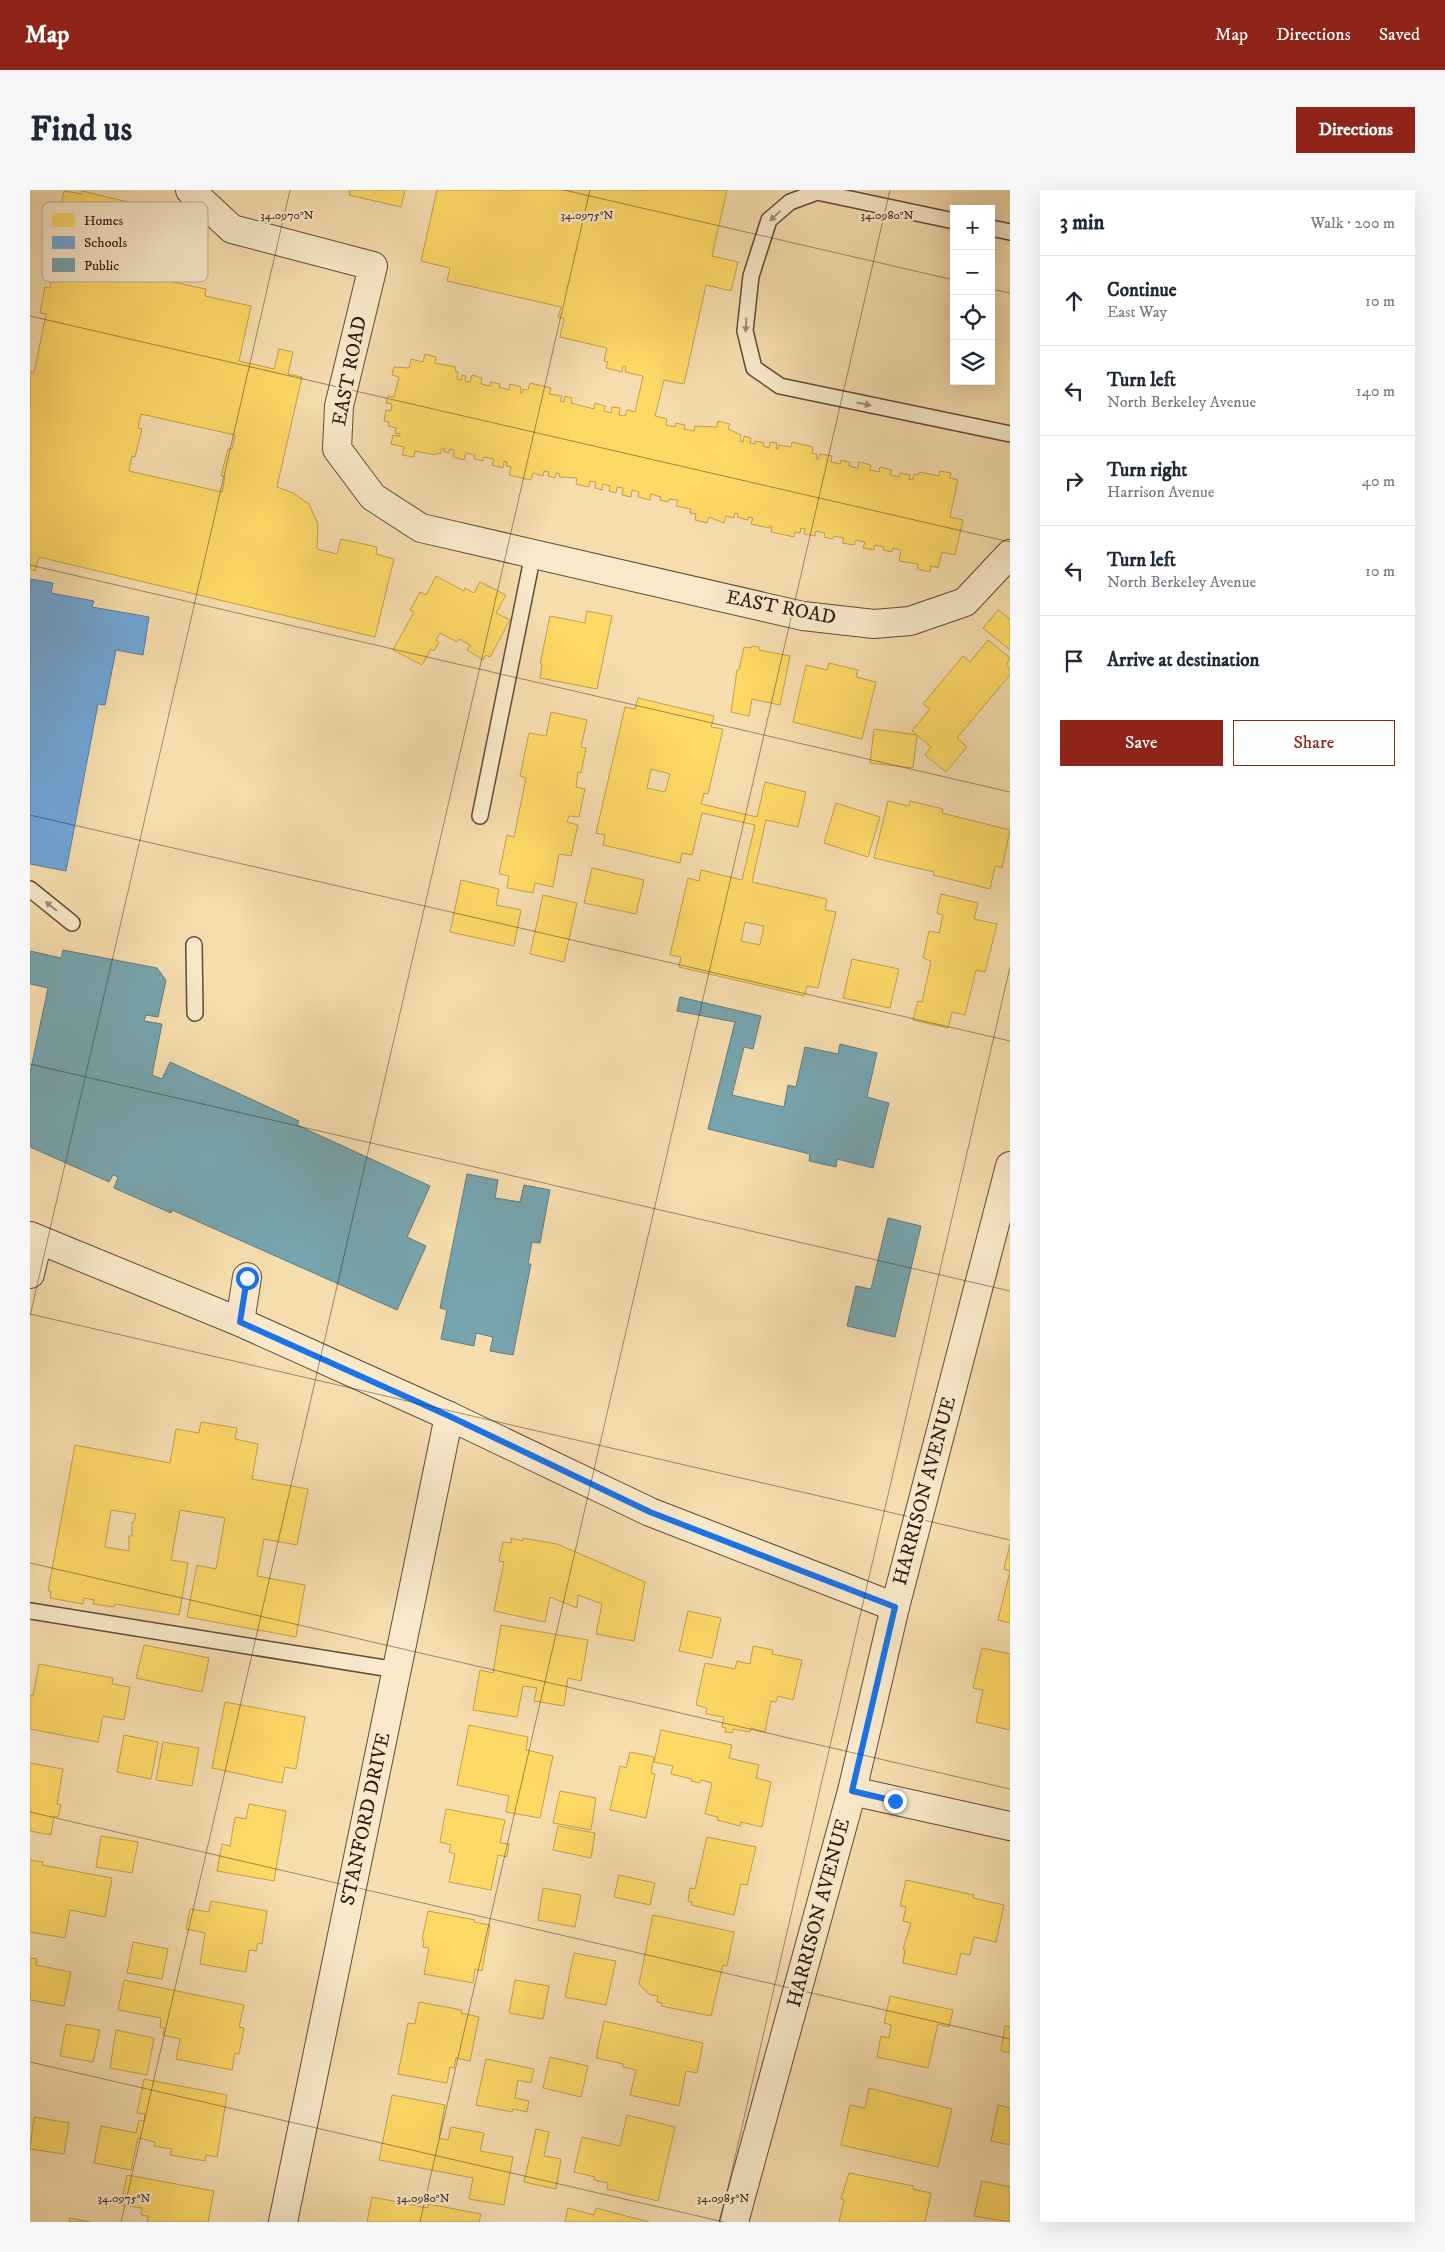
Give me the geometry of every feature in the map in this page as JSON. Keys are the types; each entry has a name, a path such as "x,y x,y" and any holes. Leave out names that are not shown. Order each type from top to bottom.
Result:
{"street":[{"name":"EAST ROAD","path":"190,190 203,202"},
{"name":"EAST ROAD","path":"208,207 232,230 373,266 339,406 337,449 373,497 421,528 803,616 874,624 910,621 965,602 1010,554"},
{"name":"HARRISON AVENUE","path":"734,2222 852,1791 895,1607 1010,1166"},
{"path":"30,1274 34,1238 240,1322 449,1416 650,1512 895,1607"},
{"path":"240,1322 247,1278"},
{"name":"STANFORD DRIVE","path":"283,2222 449,1416"},
{"path":"852,1791 1010,1826"}],"lane":[{"path":"950,220 817,192 790,202 769,220 751,276 745,330 754,368 780,386 1010,434"},
{"path":"995,229 1010,232"},
{"path":"480,816 533,554"},
{"path":"30,889 72,923"},
{"path":"194,945 195,1013"},
{"path":"30,1611 397,1670"}],"building: Homes":[{"path":"350,190 405,190 401,207 349,195"},
{"path":"437,190 727,190 712,256 738,262 731,291 706,285 684,384 664,380 655,416 667,419 666,425 675,427 676,423 685,425 684,429 694,431 695,426 717,427 718,421 730,424 728,429 741,435 740,441 743,442 744,436 751,438 750,443 755,444 755,441 764,443 763,446 769,448 770,442 777,443 776,449 778,449 779,445 791,447 792,442 813,447 812,453 817,454 816,459 818,459 820,454 832,456 831,462 840,464 841,460 850,462 849,466 858,468 859,462 871,465 870,470 879,472 880,467 892,470 890,475 899,477 900,473 910,475 909,479 913,480 914,474 918,475 919,472 939,476 940,471 951,473 950,478 958,480 950,517 963,520 955,555 942,552 938,568 931,566 930,572 917,569 918,564 899,561 901,550 893,548 892,552 883,550 884,547 875,545 874,550 863,548 865,542 856,540 854,545 842,543 844,538 834,536 833,539 824,537 825,533 816,531 815,536 804,534 805,529 801,528 800,533 795,532 794,537 771,532 772,526 769,528 751,524 753,518 748,517 748,520 737,517 738,514 735,513 734,518 726,516 724,523 709,517 707,523 695,520 696,514 690,513 691,509 676,506 678,500 669,499 668,502 660,500 661,497 651,494 650,500 638,497 639,492 632,490 631,497 622,495 623,488 617,487 616,493 609,491 610,486 603,484 602,490 595,488 596,482 590,481 589,487 576,484 577,478 559,477 560,474 556,473 555,478 548,476 549,472 544,471 543,476 533,473 531,480 509,475 511,467 506,466 507,462 504,461 503,468 492,465 494,459 484,457 483,461 474,459 475,455 466,453 464,460 453,457 454,450 450,449 449,453 444,452 444,448 442,448 440,454 436,453 435,455 415,451 414,457 402,455 404,447 391,444 393,435 400,436 400,434 395,433 396,428 388,426 389,422 384,421 386,410 391,411 392,404 386,403 388,396 394,397 399,377 392,375 394,367 409,368 411,359 423,362 425,354 436,357 435,363 456,367 455,371 458,372 457,379 461,380 462,375 466,376 465,381 470,382 472,375 482,378 481,384 490,386 491,382 500,384 499,387 509,390 510,384 521,387 520,393 522,393 523,389 528,390 530,383 551,388 549,394 562,396 560,401 564,402 565,396 572,398 571,403 594,409 595,403 605,406 604,411 611,413 612,407 620,408 619,415 625,416 627,410 635,412 643,376 625,372 626,366 623,366 622,372 606,368 608,362 604,361 607,348 560,337 564,318 558,317 561,307 447,281 450,268 421,261"},
{"path":"64,191 82,194 82,191 128,202 62,202"},
{"path":"51,282 173,282 206,289 205,296 251,306 239,361 274,369 279,349 293,352 288,374 302,377 277,487 293,493 309,504 318,524 317,549 337,554 341,539 377,547 376,554 394,559 375,637 39,557 35,571 30,569 30,372 34,373 46,314 40,313 45,287 50,288","holes":["141,414 235,435 232,449 228,449 221,476 225,477 222,492 129,471 132,456 135,457 142,429 138,428"]},
{"path":"436,576 464,591 465,588 474,593 480,582 506,595 496,613 510,620 490,657 486,655 483,660 467,650 470,645 459,639 457,642 440,633 436,640 439,642 434,651 431,649 422,665 393,650 414,612 410,610 420,592 426,595"},
{"path":"998,610 1010,619 1010,650 983,628"},
{"path":"587,611 612,616 597,689 540,678 542,664 540,664 550,616 585,623"},
{"path":"988,640 1010,658 1006,665 1010,669 1010,675 957,738 967,747 946,772 925,755 931,747 912,731 930,709 923,704 963,656 970,662"},
{"path":"752,646 759,647 759,650 790,656 780,705 752,699 749,716 731,712 737,670 739,670 744,647 751,648"},
{"path":"829,663 858,670 856,677 876,682 862,739 793,722 806,665 827,670"},
{"path":"638,698 714,716 711,727 723,729 708,794 704,793 701,804 757,817 765,782 806,792 798,827 766,820 752,882 827,899 825,910 836,912 818,988 807,986 804,996 679,967 681,957 670,955 688,878 699,881 701,870 742,880 755,825 702,813 692,855 682,853 680,863 603,845 605,835 596,833 625,707 635,709","holes":["651,769 670,774 665,792 647,788","745,922 764,926 760,945 741,941"]},
{"path":"551,712 587,720 581,747 586,748 581,773 578,772 576,787 585,789 579,817 569,816 567,822 578,825 571,856 559,854 553,887 535,883 533,893 507,888 509,876 499,874 507,835 514,837 526,778 520,776 529,733 546,736"},
{"path":"874,729 917,735 913,768 870,763"},
{"path":"888,801 909,806 910,801 943,809 942,813 1010,830 1002,868 995,866 990,889 933,875 934,872 874,858"},
{"path":"836,803 880,817 868,857 824,843"},
{"path":"592,868 644,880 636,914 584,903"},
{"path":"461,880 499,889 496,905 521,910 514,946 450,932"},
{"path":"941,894 978,903 974,919 997,924 985,972 976,970 965,1015 952,1012 948,1028 913,1020 918,1001 922,1002 931,961 923,958 929,931 939,933 943,915 937,913"},
{"path":"543,895 577,903 564,962 530,954"},
{"path":"852,959 899,969 890,1008 843,998"},
{"path":"201,1422 237,1428 235,1439 258,1444 252,1479 308,1489 297,1545 264,1539 257,1576 305,1585 296,1637 187,1617 197,1565 216,1569 225,1518 180,1510 171,1560 188,1563 179,1615 115,1604 114,1607 93,1604 94,1600 84,1598 83,1604 50,1598 51,1591 48,1591 75,1445 170,1463 176,1429 199,1433","holes":["111,1510 136,1514 134,1522 132,1522 132,1536 129,1536 129,1551 105,1547"]},
{"path":"511,1538 523,1541 523,1538 557,1544 645,1582 634,1641 596,1634 602,1604 578,1595 577,1608 550,1597 545,1622 494,1611 504,1562 499,1561 503,1542 511,1543"},
{"path":"1010,1544 1010,1571 1004,1569"},
{"path":"1010,1571 1010,1623 998,1620"},
{"path":"688,1611 721,1618 712,1658 679,1651"},
{"path":"501,1625 588,1640 581,1681 568,1678 564,1706 534,1701 537,1688 523,1686 517,1717 473,1710 480,1670 493,1673"},
{"path":"144,1645 209,1658 202,1692 136,1678"},
{"path":"753,1646 773,1650 772,1654 802,1660 793,1700 778,1696 776,1702 771,1701 765,1732 751,1728 750,1732 733,1729 733,1733 725,1732 726,1728 722,1727 724,1717 706,1714 707,1708 696,1705 705,1663 735,1669 737,1661 750,1664"},
{"path":"982,1648 1010,1654 1010,1730 976,1722 983,1690 973,1688"},
{"path":"39,1664 113,1678 112,1684 130,1687 124,1720 103,1716 98,1742 30,1729 30,1695 33,1696"},
{"path":"225,1702 305,1717 296,1769 285,1767 282,1783 212,1768"},
{"path":"469,1725 528,1737 526,1750 553,1756 540,1818 506,1812 509,1796 457,1785"},
{"path":"661,1730 732,1745 729,1758 759,1765 756,1778 771,1782 762,1827 741,1822 740,1826 717,1820 718,1817 705,1814 712,1783 701,1780 700,1783 671,1774 673,1766 654,1762"},
{"path":"124,1735 158,1742 151,1779 117,1772"},
{"path":"163,1742 199,1748 192,1786 156,1780"},
{"path":"630,1752 654,1757 651,1773 655,1774 646,1818 610,1810 620,1766 626,1768"},
{"path":"30,1763 63,1769 57,1804 61,1805 58,1817 54,1816 51,1835 30,1831"},
{"path":"560,1791 596,1798 591,1830 553,1823"},
{"path":"249,1804 286,1811 274,1881 217,1871 222,1844 230,1846 235,1817 246,1819"},
{"path":"446,1809 505,1820 500,1843 509,1844 507,1857 498,1855 491,1890 449,1882 455,1854 449,1852 451,1845 440,1842"},
{"path":"558,1826 595,1833 591,1858 553,1850"},
{"path":"101,1836 138,1842 132,1873 96,1867"},
{"path":"707,1837 756,1847 747,1885 741,1884 734,1915 691,1905 692,1902 688,1901 690,1888 695,1889"},
{"path":"30,1860 43,1862 42,1865 112,1878 105,1917 70,1910 65,1938 30,1932"},
{"path":"619,1875 655,1883 650,1905 614,1897"},
{"path":"906,1880 974,1895 973,1898 1004,1905 996,1942 974,1937 970,1955 961,1953 956,1975 903,1963 905,1950 903,1949 911,1923 903,1921 906,1907 900,1906"},
{"path":"543,1888 581,1895 575,1927 538,1920"},
{"path":"211,1901 267,1911 262,1944 258,1943 256,1951 249,1950 246,1972 200,1964 205,1933 186,1929 190,1909 209,1912"},
{"path":"428,1911 475,1920 474,1922 490,1925 482,1971 475,1969 473,1983 424,1974 429,1948 423,1947 424,1940 422,1940"},
{"path":"653,1915 734,1932 727,1966 723,1965 711,2016 661,2006 662,2003 657,2002 658,1996 650,1995 639,1984"},
{"path":"133,1942 168,1949 162,1979 127,1973"},
{"path":"574,1953 616,1961 606,2005 565,1997"},
{"path":"30,1958 37,1959 36,1965 71,1972 64,2006 30,2000"},
{"path":"124,1980 244,2005 239,2027 244,2028 239,2054 235,2053 232,2070 176,2059 180,2039 163,2035 164,2028 160,2027 161,2018 118,2010"},
{"path":"515,1980 549,1986 543,2019 509,2013"},
{"path":"890,1996 953,2010 949,2027 938,2024 928,2068 877,2057 881,2036 889,2038 891,2025 884,2023"},
{"path":"419,2002 462,2010 461,2013 479,2017 470,2061 456,2058 454,2068 450,2067 447,2083 398,2074 408,2023 415,2024"},
{"path":"604,2021 703,2043 697,2073 686,2071 679,2106 630,2095 636,2070 623,2067 623,2064 596,2058"},
{"path":"66,2024 100,2030 93,2062 60,2056"},
{"path":"1005,2026 1010,2027 1010,2053 1001,2051"},
{"path":"116,2030 154,2038 147,2075 110,2068"},
{"path":"550,2057 588,2066 581,2097 543,2088"},
{"path":"486,2059 534,2069 531,2083 518,2080 515,2098 529,2101 527,2112 513,2109 512,2112 476,2105"},
{"path":"144,2079 227,2095 217,2157 206,2155 205,2161 170,2155 172,2149 154,2146 155,2142 138,2138 131,2170 94,2163 101,2126 136,2133 139,2120 144,2121 145,2114 137,2113"},
{"path":"869,2088 952,2109 938,2167 841,2145 850,2105 865,2108"},
{"path":"392,2095 445,2105 439,2138 448,2140 451,2127 484,2133 480,2151 513,2157 504,2205 469,2199 473,2178 379,2160"},
{"path":"998,2105 1010,2108 1010,2145 991,2141"},
{"path":"627,2115 675,2127 658,2201 607,2189 608,2183 594,2180 595,2177 574,2172 582,2137 620,2146"},
{"path":"34,2117 69,2123 64,2154 30,2149"},
{"path":"536,2129 549,2132 544,2156 561,2159 556,2189 524,2182"},
{"path":"849,2173 913,2186 913,2189 931,2193 925,2222 839,2222 844,2200 841,2199"},
{"path":"127,2175 214,2191 208,2222 147,2222 148,2216 141,2215 142,2208 121,2205"},
{"path":"982,2181 1010,2187 1010,2222 974,2216"},
{"path":"372,2197 428,2208 428,2204 481,2214 479,2222 367,2222"},
{"path":"568,2208 594,2215 596,2208 649,2222 565,2222"},
{"path":"70,2218 90,2222 69,2222"}],"building: Schools":[{"path":"30,579 53,583 51,593 94,601 92,607 149,617 143,655 116,650 105,705 98,704 66,871 30,864"}],"building: Public":[{"path":"63,950 157,968 166,980 158,1017 146,1015 144,1021 162,1024 152,1075 162,1079 170,1062 299,1121 297,1125 430,1186 407,1237 426,1246 397,1310 172,1210 171,1213 114,1188 118,1177 113,1175 109,1182 30,1147 30,1073 48,988 30,984 30,951 61,958"},
{"path":"680,997 761,1016 753,1049 744,1047 732,1095 784,1107 788,1085 796,1087 805,1047 838,1054 840,1044 877,1053 867,1097 889,1103 873,1168 837,1159 836,1167 809,1161 810,1154 708,1129 735,1022 677,1011"},
{"path":"467,1174 498,1180 495,1198 520,1202 524,1185 550,1190 540,1243 532,1242 528,1264 531,1264 513,1355 490,1351 493,1337 476,1333 474,1346 441,1339 447,1310 440,1308"},
{"path":"888,1218 921,1226 895,1337 847,1326 856,1286 871,1289"}],"route":[{"path":"247,1278 240,1322 449,1416 650,1512 895,1607 852,1791 895,1801"}]}
